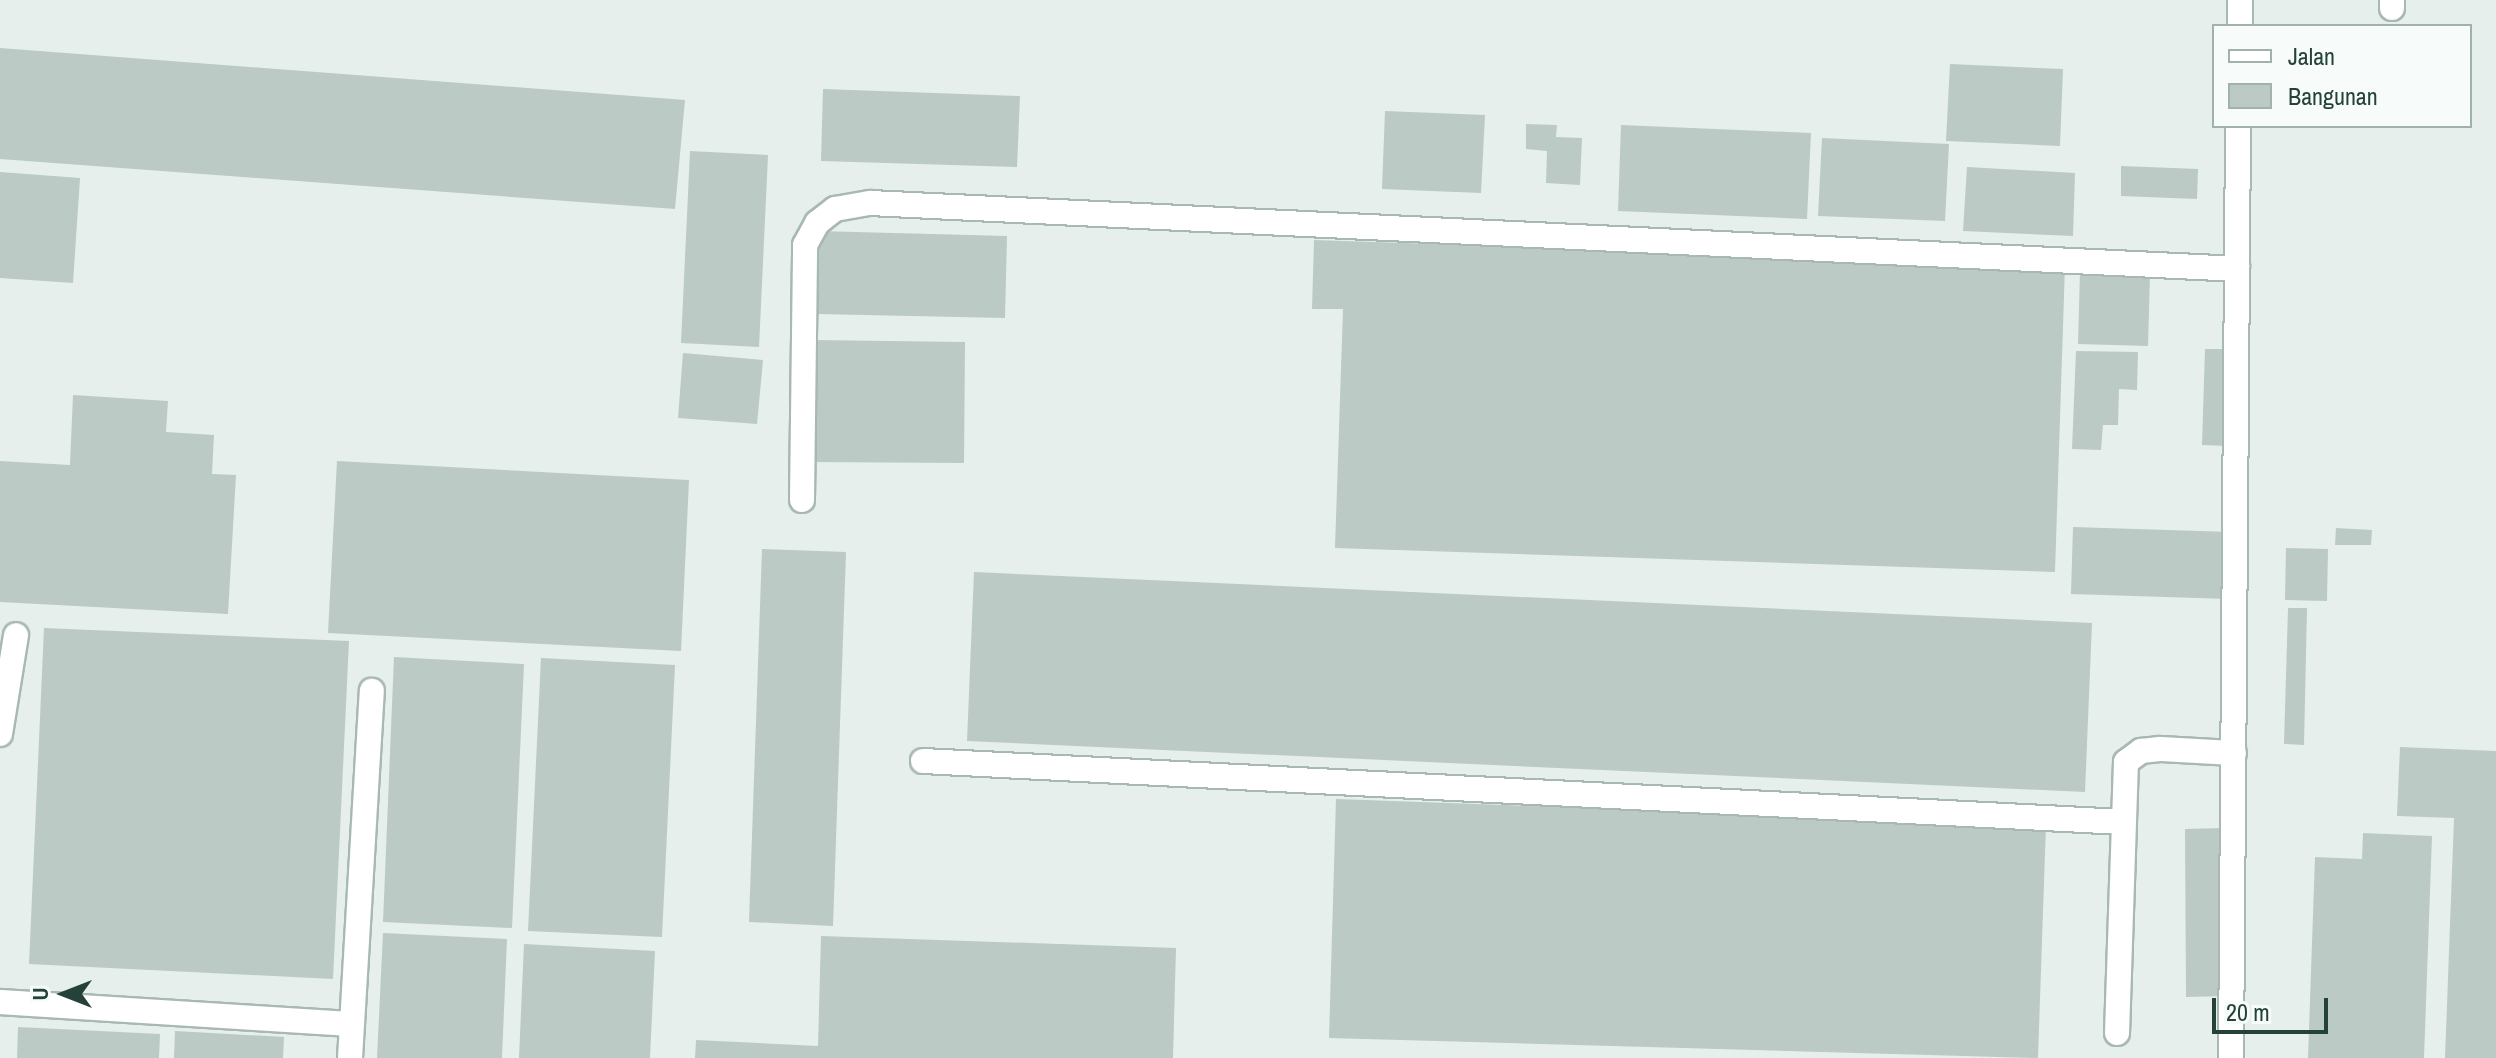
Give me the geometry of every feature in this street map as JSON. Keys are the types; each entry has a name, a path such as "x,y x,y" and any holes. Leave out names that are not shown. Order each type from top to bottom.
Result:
{"street":[{"path":"2240,0 2240,24"},
{"path":"2231,1058 2238,128"},
{"path":"802,500 805,245 817,223 835,209 870,203 2237,269"},
{"path":"0,734 16,635"},
{"path":"350,1058 372,691"},
{"path":"2117,1033 2126,762 2141,751 2234,753"},
{"path":"923,761 2123,822"},
{"path":"0,1002 350,1024"}],"building":[{"path":"0,48 685,100 675,209 0,159"},
{"path":"1950,64 2063,69 2060,146 1946,141"},
{"path":"823,89 1020,96 1017,167 821,161"},
{"path":"1385,111 1485,115 1481,193 1382,189"},
{"path":"1526,124 1557,125 1556,137 1582,138 1580,185 1546,183 1547,151 1526,149"},
{"path":"1621,125 1811,133 1807,219 1618,211"},
{"path":"1822,138 1949,144 1945,221 1818,216"},
{"path":"690,151 768,155 759,347 681,343"},
{"path":"2121,166 2198,169 2197,199 2121,196"},
{"path":"1967,167 2075,173 2073,236 1963,231"},
{"path":"0,172 80,178 73,283 0,278"},
{"path":"818,231 1007,236 1005,318 817,314"},
{"path":"1314,240 2065,265 2055,572 1335,548 1343,309 1312,309"},
{"path":"2080,271 2150,274 2148,346 2078,344"},
{"path":"812,340 965,342 964,463 811,462"},
{"path":"2205,349 2231,349 2228,446 2202,445"},
{"path":"2076,351 2138,352 2137,390 2119,389 2118,425 2103,425 2101,450 2072,449"},
{"path":"683,353 763,360 757,424 678,418"},
{"path":"73,395 168,401 166,432 214,435 212,474 236,475 228,614 0,602 0,461 70,465"},
{"path":"337,461 689,480 681,651 328,633"},
{"path":"2073,527 2231,532 2229,599 2071,594"},
{"path":"2336,528 2372,530 2371,545 2335,545"},
{"path":"2286,548 2328,549 2327,601 2285,600"},
{"path":"762,549 846,552 833,926 749,922"},
{"path":"974,572 2092,623 2085,792 967,741"},
{"path":"2288,608 2307,608 2304,745 2284,744"},
{"path":"44,628 349,641 333,979 29,964"},
{"path":"394,657 524,664 512,928 383,922"},
{"path":"541,658 675,665 662,937 528,931"},
{"path":"2400,747 2496,751 2496,1058 2445,1058 2454,818 2397,816"},
{"path":"1336,799 2046,824 2038,1058 1329,1038"},
{"path":"2225,828 2226,996 2186,997 2185,829"},
{"path":"2363,833 2432,836 2424,1058 2308,1058 2315,857 2362,859"},
{"path":"383,933 507,939 502,1058 377,1058"},
{"path":"821,936 1176,948 1173,1058 695,1058 696,1040 818,1046"},
{"path":"524,944 655,951 650,1058 519,1058"},
{"path":"18,1027 160,1034 159,1058 17,1058"},
{"path":"175,1031 284,1037 283,1058 174,1058"}]}
